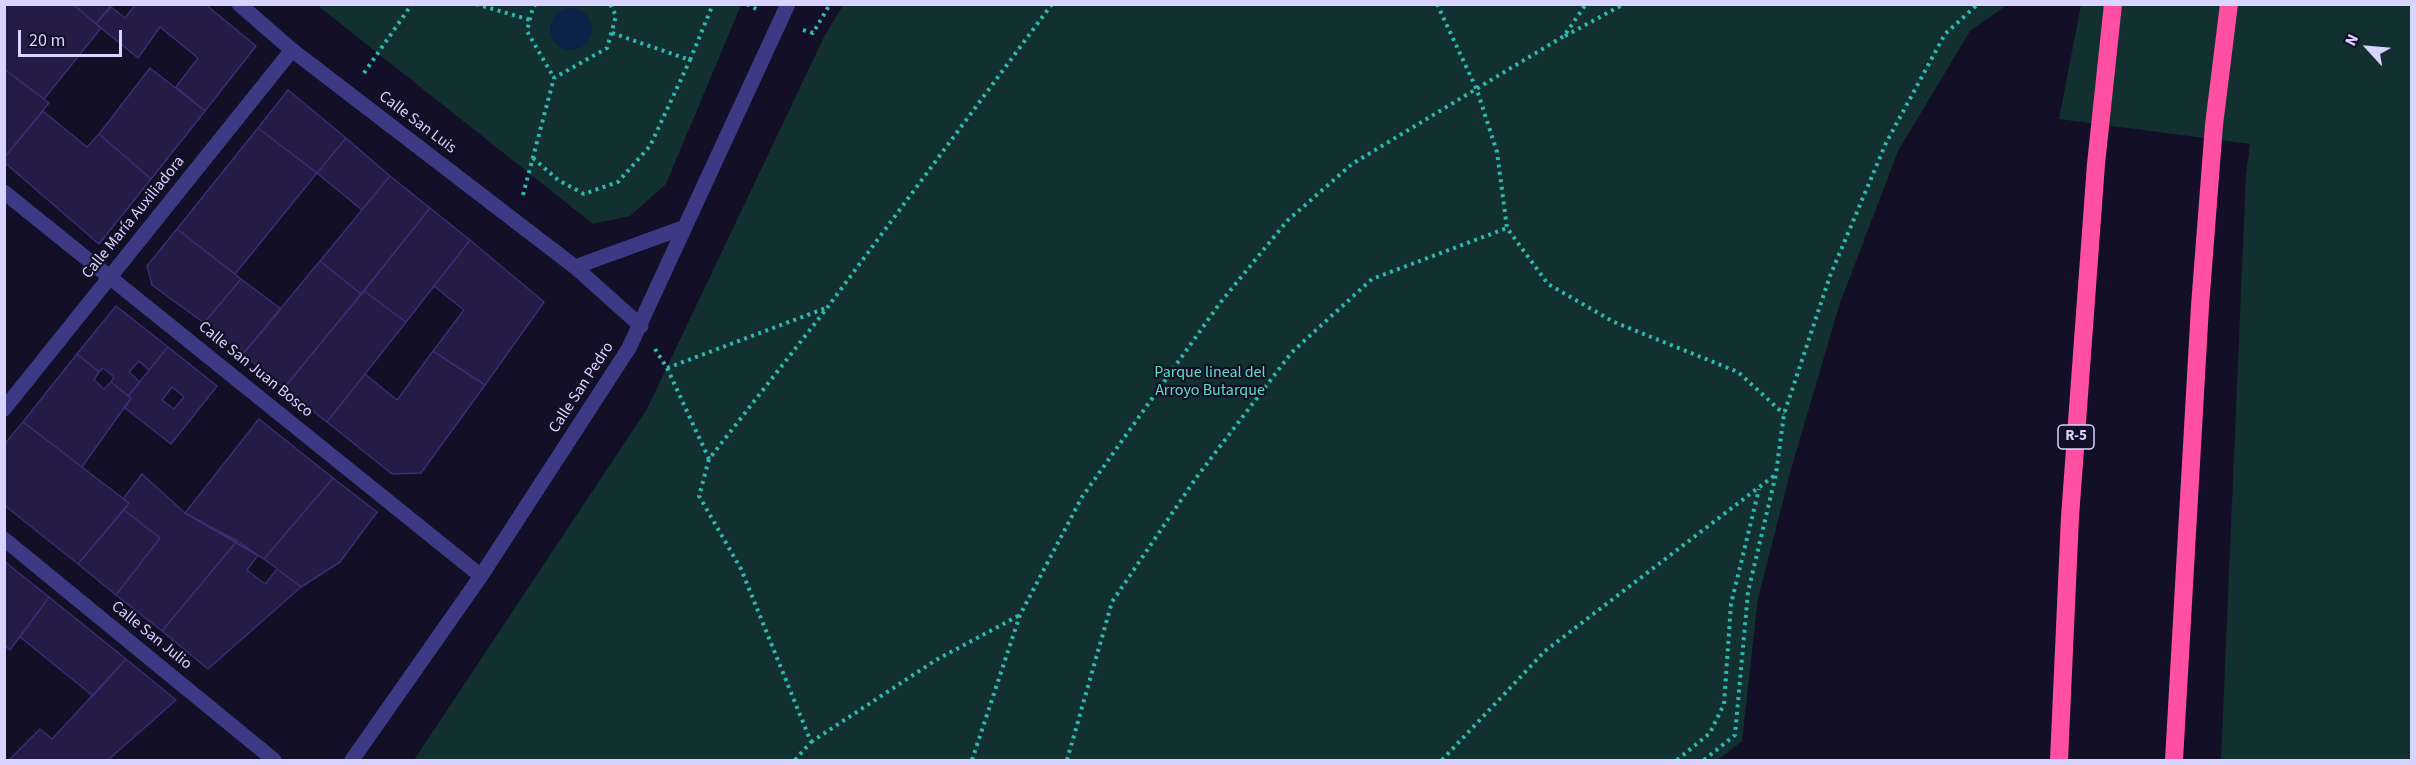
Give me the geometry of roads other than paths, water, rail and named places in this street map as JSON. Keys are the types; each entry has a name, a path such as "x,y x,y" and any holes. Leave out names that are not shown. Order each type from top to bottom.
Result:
{"highway":[{"name":"R-5","path":"2059,760 2070,517 2096,164 2113,4"},
{"path":"2174,760 2200,306 2214,124 2229,4"}],"street":[{"name":"Calle San Luis","path":"238,4 292,50 575,267 641,326"},
{"name":"Calle San Pedro","path":"352,760 482,576 623,358 641,326 788,4"},
{"name":"Calle María Auxiliadora","path":"4,410 292,50"},
{"name":"Calle San Juan Bosco","path":"4,192 482,576"},
{"path":"575,267 686,227"},
{"name":"Calle San Julio","path":"4,539 274,760"}],"water":[{"path":"571,8 586,14 592,29 586,44 571,50 556,44 550,29 556,14"}],"park label":[{"name":"Parque lineal del Arroyo Butarque","path":"1210,382"}]}
